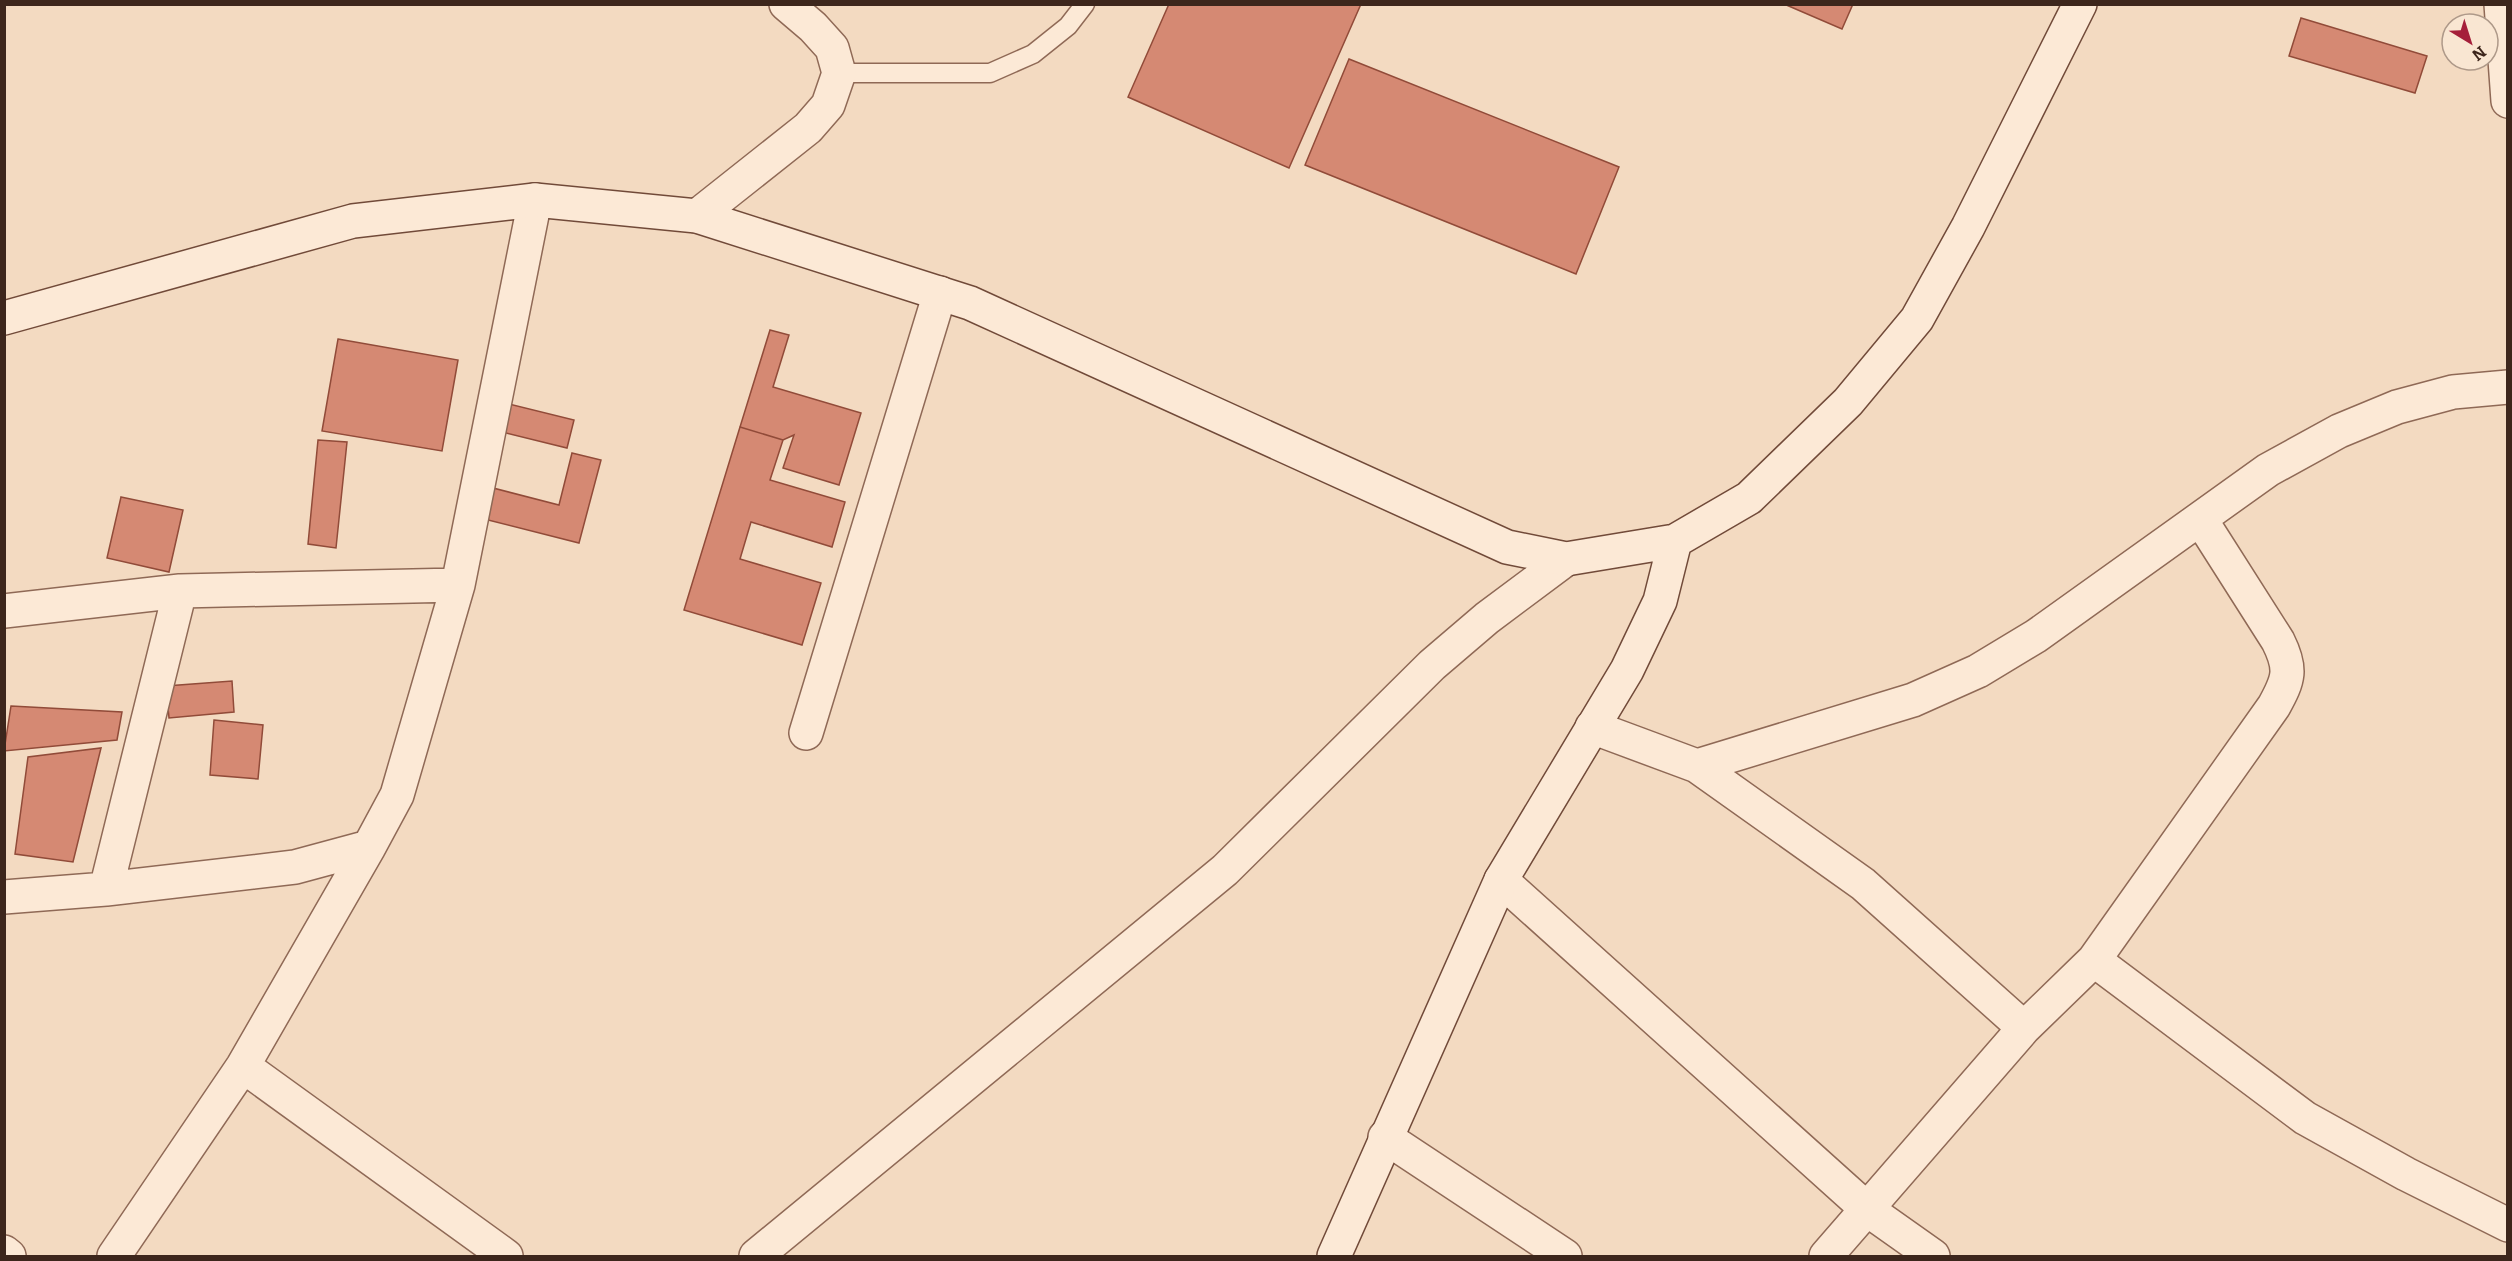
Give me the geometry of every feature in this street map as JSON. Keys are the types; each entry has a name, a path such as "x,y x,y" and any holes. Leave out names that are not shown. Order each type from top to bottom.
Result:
{"street":[{"path":"697,216 807,128 828,105 839,73 832,48 813,27 786,4"},
{"path":"4,318 353,222 535,200 697,216 970,303 1507,547 1566,559 1675,541 1749,498 1848,402 1917,319 1968,227 2080,4"},
{"path":"2501,4 2508,101"},
{"path":"114,1257 243,1066 369,848 397,795 458,585 535,200"},
{"path":"806,733 940,293"},
{"path":"1697,766 1913,700 1978,671 2036,636 2268,470 2339,431 2397,407 2453,392 2508,387"},
{"path":"1826,1257 2024,1028 2094,960 2274,706 2285,686 2288,660 2278,640 2200,520"},
{"path":"1334,1257 1385,1137 1501,880 1627,670 1660,601 1675,541"},
{"path":"756,1257 1224,870 1432,665 1487,618 1566,559"},
{"path":"4,611 180,591 458,585"},
{"path":"106,889 180,591"},
{"path":"1592,727 1697,766 1863,884 2024,1028"},
{"path":"4,897 106,889 295,867 369,848"},
{"path":"1501,880 1868,1210 1932,1257"},
{"path":"2094,960 2305,1118 2406,1174 2508,1225"},
{"path":"243,1066 506,1257"},
{"path":"1385,1137 1565,1257"},
{"path":"4,1252 9,1257"}],"lane":[{"path":"839,73 990,73 1033,54 1068,26 1085,4"}],"building":[{"path":"1169,4 1361,4 1289,168 1128,97"},
{"path":"1784,4 1853,4 1842,29"},
{"path":"2301,18 2427,56 2415,93 2289,56"},
{"path":"1349,59 1619,167 1576,274 1305,165"},
{"path":"770,330 789,335 773,387 861,413 839,485 783,468 794,435 783,440 740,427"},
{"path":"338,339 458,360 442,451 322,431"},
{"path":"505,403 574,420 567,448 498,431"},
{"path":"740,427 783,440 770,480 845,502 832,547 751,522 740,559 821,583 802,645 684,610"},
{"path":"318,440 347,442 336,548 308,544"},
{"path":"572,453 601,460 579,543 484,519 493,488 559,505"},
{"path":"121,497 183,510 169,572 107,558"},
{"path":"232,681 234,712 169,718 166,686"},
{"path":"11,706 122,712 117,740 4,751"},
{"path":"214,720 263,725 258,779 210,775"},
{"path":"101,748 73,862 15,854 28,757"}]}
